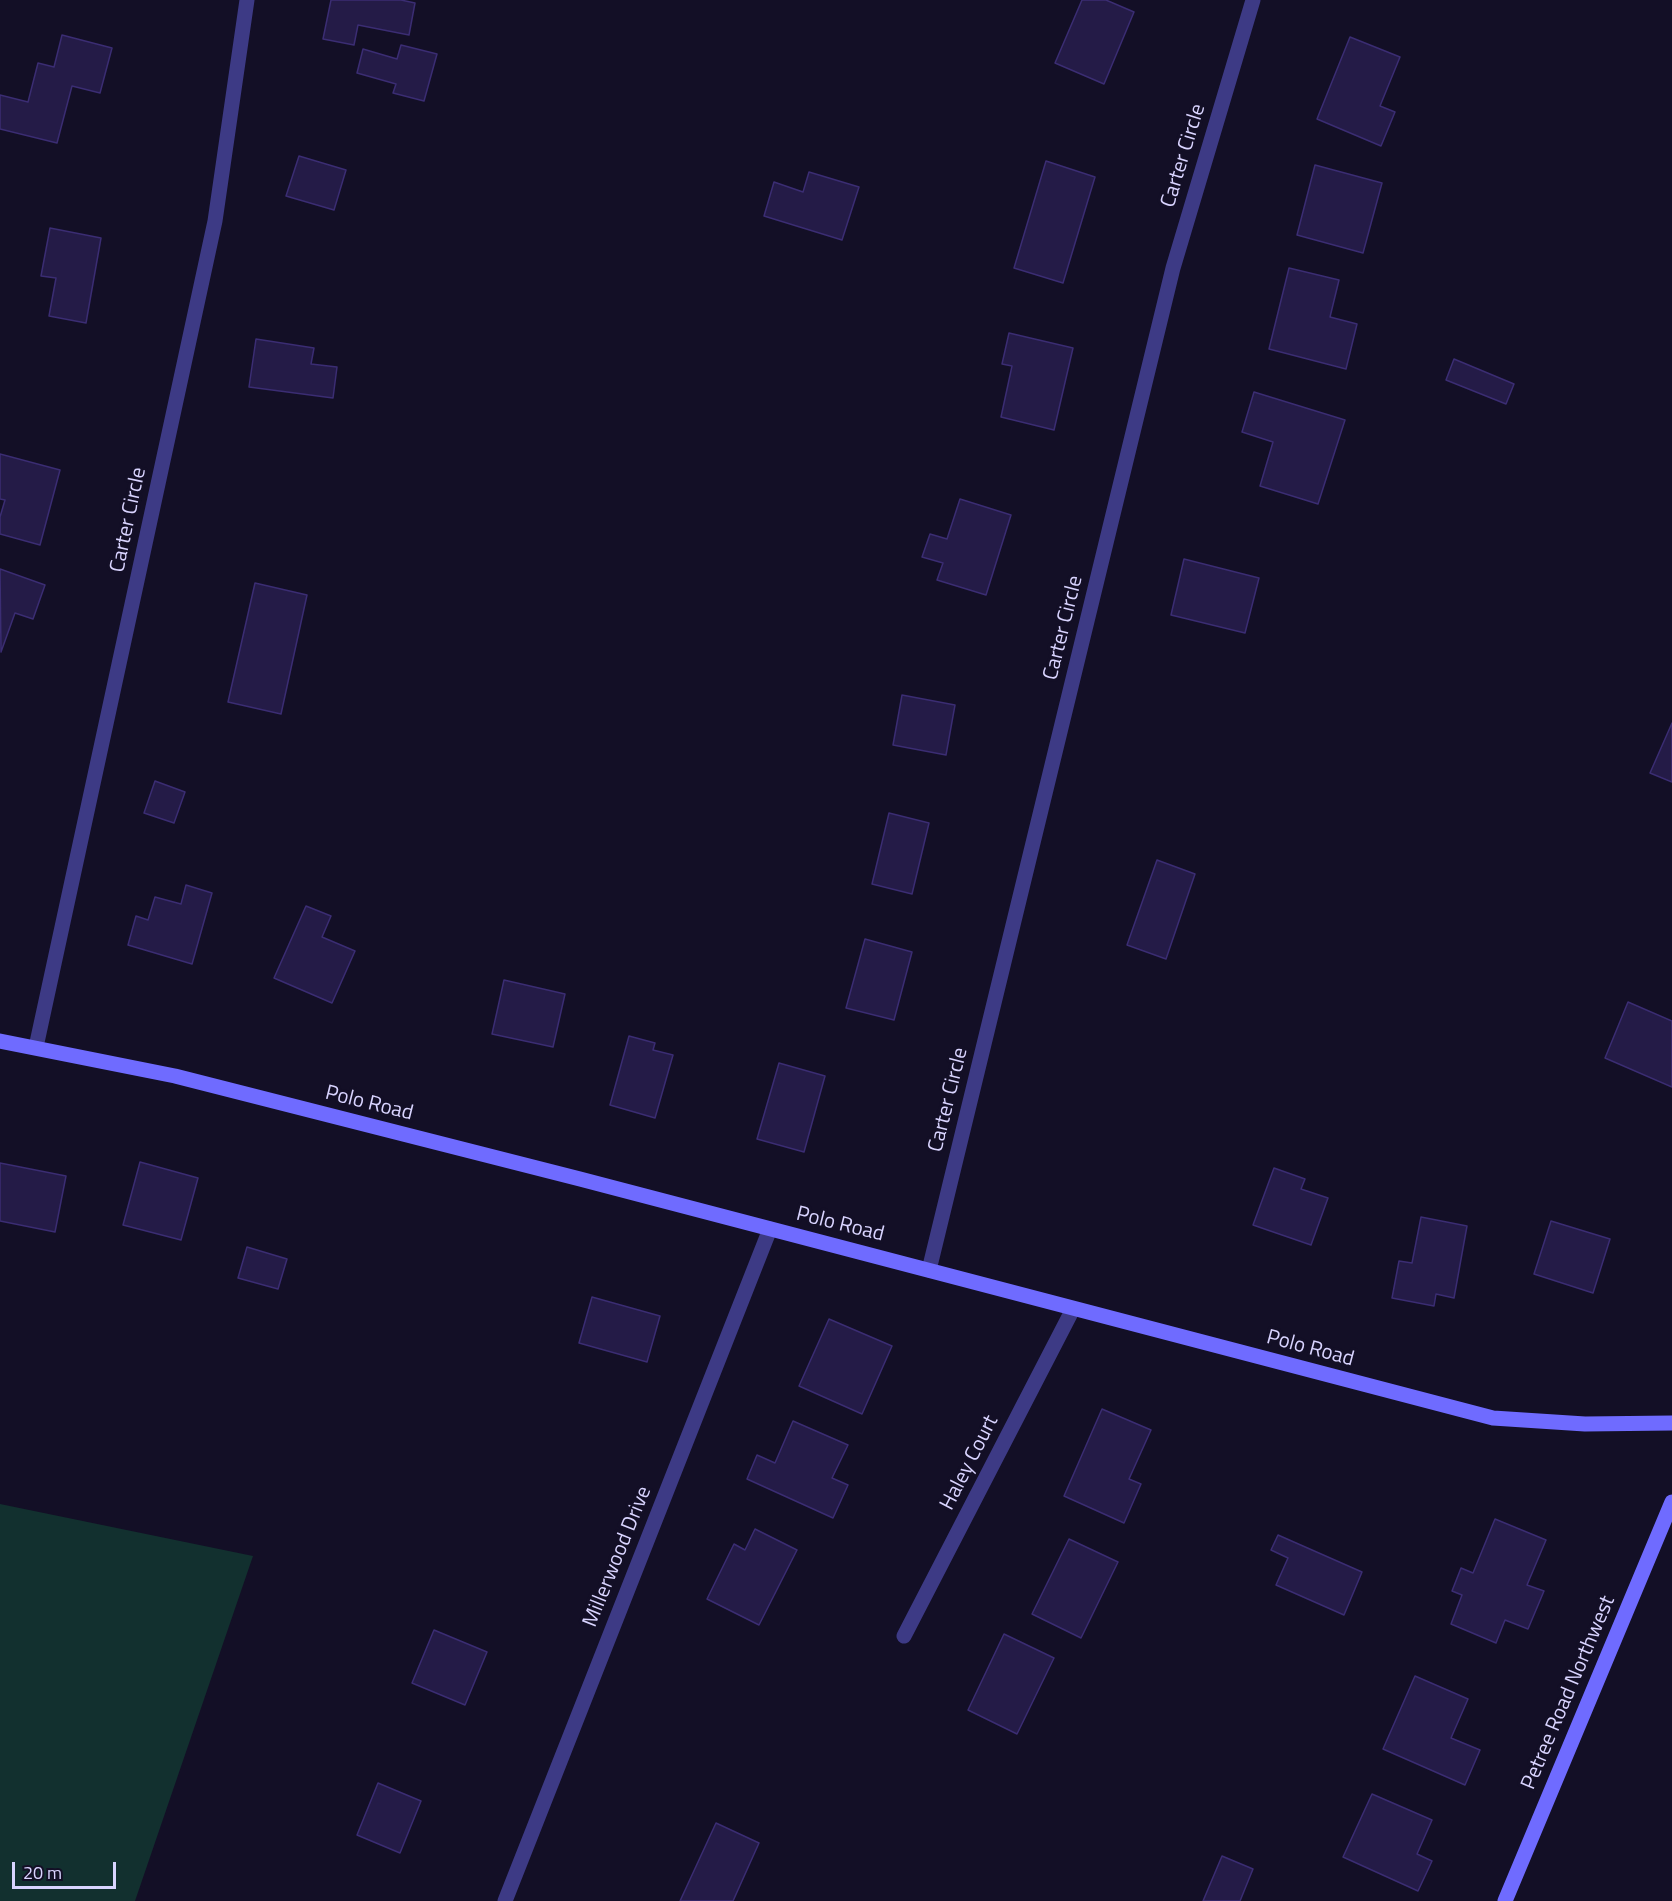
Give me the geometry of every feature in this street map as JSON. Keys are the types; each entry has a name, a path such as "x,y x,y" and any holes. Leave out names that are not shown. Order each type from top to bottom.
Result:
{"main road":[{"name":"Polo Road","path":"0,1041 175,1076 1493,1418 1586,1424 1672,1423"},
{"name":"Petree Road Northwest","path":"1505,1901 1672,1502"}],"street":[{"name":"Carter Circle","path":"36,1047 215,221 247,0"},
{"name":"Carter Circle","path":"929,1270 1173,268 1252,0"},
{"name":"Millerwood Drive","path":"505,1901 770,1229"},
{"name":"Haley Court","path":"904,1636 1073,1309"}],"green space":[{"path":"0,1504 253,1556 135,1901 0,1901"}],"building":[{"path":"331,0 401,0 415,3 409,35 358,25 354,45 323,39"},
{"path":"1082,0 1106,0 1134,12 1104,84 1055,63"},
{"path":"62,35 112,48 100,93 72,86 57,143 0,129 0,95 28,102 38,63 54,67"},
{"path":"1350,37 1400,57 1380,106 1395,112 1381,146 1317,119"},
{"path":"401,45 437,54 424,101 393,93 396,84 357,73 363,49 397,59"},
{"path":"299,156 346,170 334,210 286,196"},
{"path":"1046,161 1095,177 1063,283 1014,268"},
{"path":"1315,165 1382,183 1363,253 1297,235"},
{"path":"809,172 859,187 842,240 764,216 774,182 803,192"},
{"path":"50,228 101,238 86,323 49,316 56,278 41,276"},
{"path":"1289,268 1339,280 1330,317 1357,324 1346,369 1269,349"},
{"path":"1009,333 1073,348 1054,430 1001,417 1012,366 1002,364"},
{"path":"256,339 314,348 311,364 337,367 333,398 249,387"},
{"path":"1454,359 1514,384 1506,404 1446,380"},
{"path":"1254,392 1345,420 1318,504 1260,486 1273,442 1242,432"},
{"path":"0,454 60,470 40,545 0,534 0,517 5,500 0,499"},
{"path":"960,499 1011,515 986,595 937,580 943,563 922,557 930,534 947,539"},
{"path":"1184,559 1259,578 1245,633 1171,615"},
{"path":"0,569 45,585 33,619 15,613 1,652"},
{"path":"255,583 307,595 281,714 228,702"},
{"path":"902,695 955,705 946,755 893,745"},
{"path":"1672,723 1672,782 1650,773"},
{"path":"155,781 185,792 174,823 144,813"},
{"path":"889,813 929,823 912,894 872,884"},
{"path":"1157,860 1195,874 1166,959 1127,945"},
{"path":"186,885 212,893 192,964 128,945 136,916 148,920 155,897 181,904"},
{"path":"306,906 331,916 322,937 355,951 332,1003 274,978"},
{"path":"865,939 912,952 894,1020 846,1008"},
{"path":"504,980 565,994 553,1047 492,1034"},
{"path":"1628,1002 1672,1021 1672,1087 1605,1058"},
{"path":"629,1036 655,1043 653,1050 673,1055 655,1118 610,1105"},
{"path":"779,1063 825,1076 804,1152 757,1139"},
{"path":"140,1162 198,1178 181,1240 123,1225"},
{"path":"0,1163 66,1176 55,1232 0,1221"},
{"path":"1274,1168 1305,1179 1301,1189 1328,1198 1311,1245 1253,1225"},
{"path":"1421,1217 1467,1226 1454,1298 1436,1294 1434,1306 1392,1298 1399,1261 1412,1263"},
{"path":"1551,1221 1610,1239 1593,1293 1534,1274"},
{"path":"247,1247 287,1259 278,1289 238,1278"},
{"path":"592,1297 660,1316 647,1362 579,1343"},
{"path":"829,1319 892,1346 862,1414 799,1386"},
{"path":"1102,1409 1151,1430 1129,1479 1141,1484 1124,1523 1064,1496"},
{"path":"793,1421 848,1445 832,1478 848,1485 833,1518 747,1479 757,1455 775,1463"},
{"path":"1495,1519 1546,1540 1527,1585 1544,1591 1528,1629 1505,1620 1496,1643 1451,1624 1462,1595 1452,1591 1461,1568 1473,1573"},
{"path":"755,1529 797,1550 759,1625 707,1599 734,1544 745,1550"},
{"path":"1278,1535 1362,1572 1344,1615 1276,1585 1288,1558 1271,1550"},
{"path":"1069,1539 1118,1562 1081,1638 1032,1614"},
{"path":"434,1630 487,1652 465,1705 412,1683"},
{"path":"1004,1634 1054,1658 1017,1734 968,1710"},
{"path":"1415,1676 1468,1699 1451,1738 1480,1750 1465,1785 1383,1749"},
{"path":"378,1783 421,1801 400,1853 357,1835"},
{"path":"1372,1794 1432,1820 1417,1854 1432,1861 1418,1891 1343,1857"},
{"path":"716,1823 759,1843 733,1901 680,1901"},
{"path":"1222,1856 1253,1869 1240,1901 1203,1901"}]}
